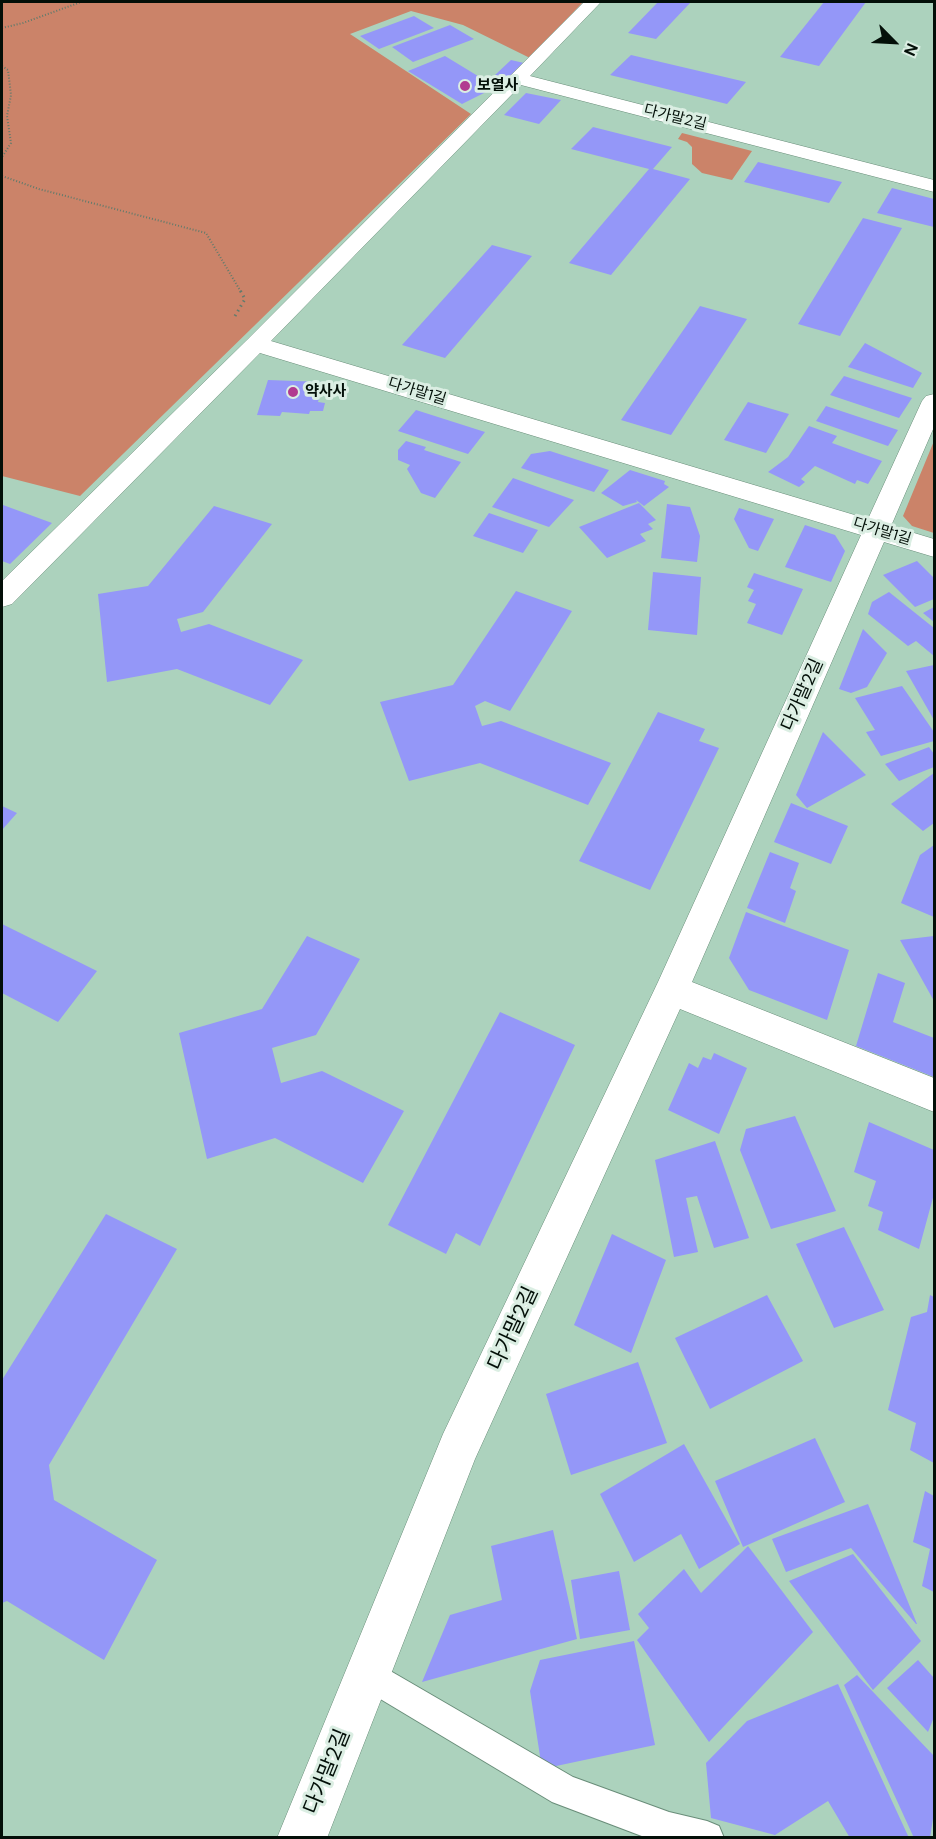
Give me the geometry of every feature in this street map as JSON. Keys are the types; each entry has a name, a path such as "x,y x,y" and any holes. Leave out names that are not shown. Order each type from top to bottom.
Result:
{"street":[{"path":"2,597 519,79 592,2"},
{"name":"다가말2길","path":"519,79 934,186"},
{"name":"다가말1길","path":"256,344 934,548"},
{"name":"다가말2길","path":"302,1838 458,1449 672,990 934,401"},
{"path":"672,990 934,1095"}],"lane":[{"path":"368,1674 564,1790 669,1829 707,1838"}],"path":[{"path":"2,28 23,23 81,2"},
{"path":"2,66 8,70 11,95 8,116 11,143 2,157"},
{"path":"2,176 39,189 206,233 245,299 235,317"}],"shaded area":[{"path":"2,2 583,2 530,58 463,25 411,11 350,34 471,114 80,496 2,476"},
{"path":"682,133 752,151 732,180 702,173 692,164 692,147 687,142 678,139"},
{"path":"934,441 934,533 912,526 903,516"}],"building":[{"path":"658,2 691,2 656,39 628,33"},
{"path":"824,2 866,2 819,66 780,57"},
{"path":"414,16 434,28 379,49 360,36"},
{"path":"450,25 474,39 413,62 392,47"},
{"path":"631,55 746,82 727,104 610,75"},
{"path":"445,56 496,87 462,104 408,71"},
{"path":"511,60 524,63 508,79 495,75"},
{"path":"526,93 561,100 539,124 504,115"},
{"path":"593,127 672,147 653,169 690,179 611,275 569,263 649,169 571,149"},
{"path":"758,162 842,182 829,203 744,182"},
{"path":"892,188 934,199 934,227 877,213"},
{"path":"863,218 902,228 840,336 798,324"},
{"path":"492,245 532,256 445,358 402,345"},
{"path":"700,306 747,319 671,435 621,420"},
{"path":"865,343 922,373 913,388 848,367"},
{"path":"844,376 912,398 899,418 830,395"},
{"name":"약사사","path":"268,380 324,382 318,402 325,403 323,411 310,411 309,414 282,412 280,416 257,415"},
{"path":"748,402 789,414 766,453 724,440"},
{"path":"826,406 898,430 888,446 816,421"},
{"path":"416,410 485,432 468,454 398,431"},
{"path":"809,426 837,436 832,443 882,461 868,484 857,480 855,484 815,466 801,479 805,482 799,487 768,472 788,457"},
{"path":"406,441 426,447 424,450 461,462 435,498 421,493 407,469 410,465 398,460 398,450"},
{"path":"550,451 609,470 594,492 521,468 531,454"},
{"path":"630,470 665,481 664,484 669,487 644,506 636,500 637,502 623,506 601,493"},
{"path":"513,478 574,500 549,527 492,507"},
{"path":"639,503 656,520 648,524 653,529 640,534 646,541 607,558 579,527"},
{"path":"667,504 690,507 700,536 697,562 661,558"},
{"path":"3,505 52,523 10,564 2,561"},
{"path":"214,506 272,524 203,612 177,619 181,632 209,624 303,660 270,705 177,669 107,682 98,594 148,586"},
{"path":"739,508 774,519 758,551 749,548 734,519"},
{"path":"489,513 538,530 523,553 473,536"},
{"path":"805,525 835,535 845,551 831,582 785,567"},
{"path":"917,561 934,578 934,599 915,607 883,575"},
{"path":"653,572 701,577 697,635 648,630"},
{"path":"754,573 803,589 782,635 747,623 756,604 748,601 754,590 747,587"},
{"path":"516,591 572,611 510,711 485,701 475,706 482,726 501,721 611,763 588,805 480,763 409,781 380,702 453,685"},
{"path":"889,592 934,628 934,656 916,641 908,646 868,614 872,602"},
{"path":"934,607 934,622 923,613"},
{"path":"863,629 887,653 867,687 851,693 839,689"},
{"path":"934,665 934,720 906,671"},
{"path":"902,686 934,732 934,741 881,756 866,732 875,730 855,698"},
{"path":"658,712 705,729 699,741 719,748 650,890 579,861"},
{"path":"823,732 866,775 807,808 796,795"},
{"path":"929,747 934,754 934,767 899,781 885,764"},
{"path":"934,773 934,823 923,831 891,804"},
{"path":"791,803 848,826 831,864 774,842"},
{"path":"2,806 17,813 2,830"},
{"path":"934,845 934,917 901,903 920,855"},
{"path":"770,852 799,863 790,888 796,891 785,923 747,908"},
{"path":"746,912 849,950 827,1020 749,990 729,958"},
{"path":"2,924 97,971 58,1022 2,993"},
{"path":"307,936 360,959 316,1035 272,1048 281,1083 322,1071 404,1111 363,1183 275,1138 207,1159 179,1033 262,1009"},
{"path":"934,936 934,1001 900,940"},
{"path":"878,973 905,983 893,1022 934,1038 934,1077 856,1046"},
{"path":"500,1012 575,1045 480,1246 456,1233 446,1254 388,1225"},
{"path":"714,1053 747,1068 719,1134 668,1110 689,1063 698,1068 703,1057 711,1060"},
{"path":"795,1116 836,1211 771,1229 740,1150 746,1129"},
{"path":"869,1122 934,1150 934,1194 919,1249 878,1230 883,1212 868,1206 876,1181 854,1172"},
{"path":"715,1141 749,1238 714,1248 697,1196 686,1198 698,1252 674,1257 655,1160"},
{"path":"106,1214 177,1249 49,1465 54,1500 157,1560 104,1660 7,1601 2,1603 2,1380"},
{"path":"844,1227 884,1310 834,1328 796,1244"},
{"path":"612,1234 666,1260 631,1353 574,1325"},
{"path":"767,1295 803,1361 710,1409 675,1338"},
{"path":"930,1295 934,1297 934,1463 910,1450 916,1423 888,1410 911,1317 927,1312"},
{"path":"638,1362 667,1443 571,1475 546,1394"},
{"path":"815,1438 845,1502 743,1547 715,1481"},
{"path":"684,1444 740,1544 699,1569 681,1534 634,1562 600,1494"},
{"path":"925,1491 934,1496 934,1592 922,1586 930,1549 913,1542"},
{"path":"868,1504 917,1624 851,1548 786,1572 772,1539"},
{"path":"553,1530 577,1639 422,1682 450,1615 502,1600 491,1546"},
{"path":"748,1546 813,1632 709,1742 637,1640 649,1628 638,1614 684,1569 701,1593"},
{"path":"853,1554 921,1641 873,1690 789,1581"},
{"path":"619,1571 630,1630 580,1639 571,1580"},
{"path":"634,1641 655,1745 542,1769 530,1691 540,1660"},
{"path":"918,1660 934,1678 934,1717 928,1732 887,1688"},
{"path":"857,1675 934,1756 934,1812 930,1838 914,1838 844,1685"},
{"path":"838,1684 909,1838 850,1838 828,1801 775,1835 711,1818 706,1763 747,1721"}],"place":[{"name":"보열사","path":"465,86"},
{"name":"약사사","path":"293,392"}]}
